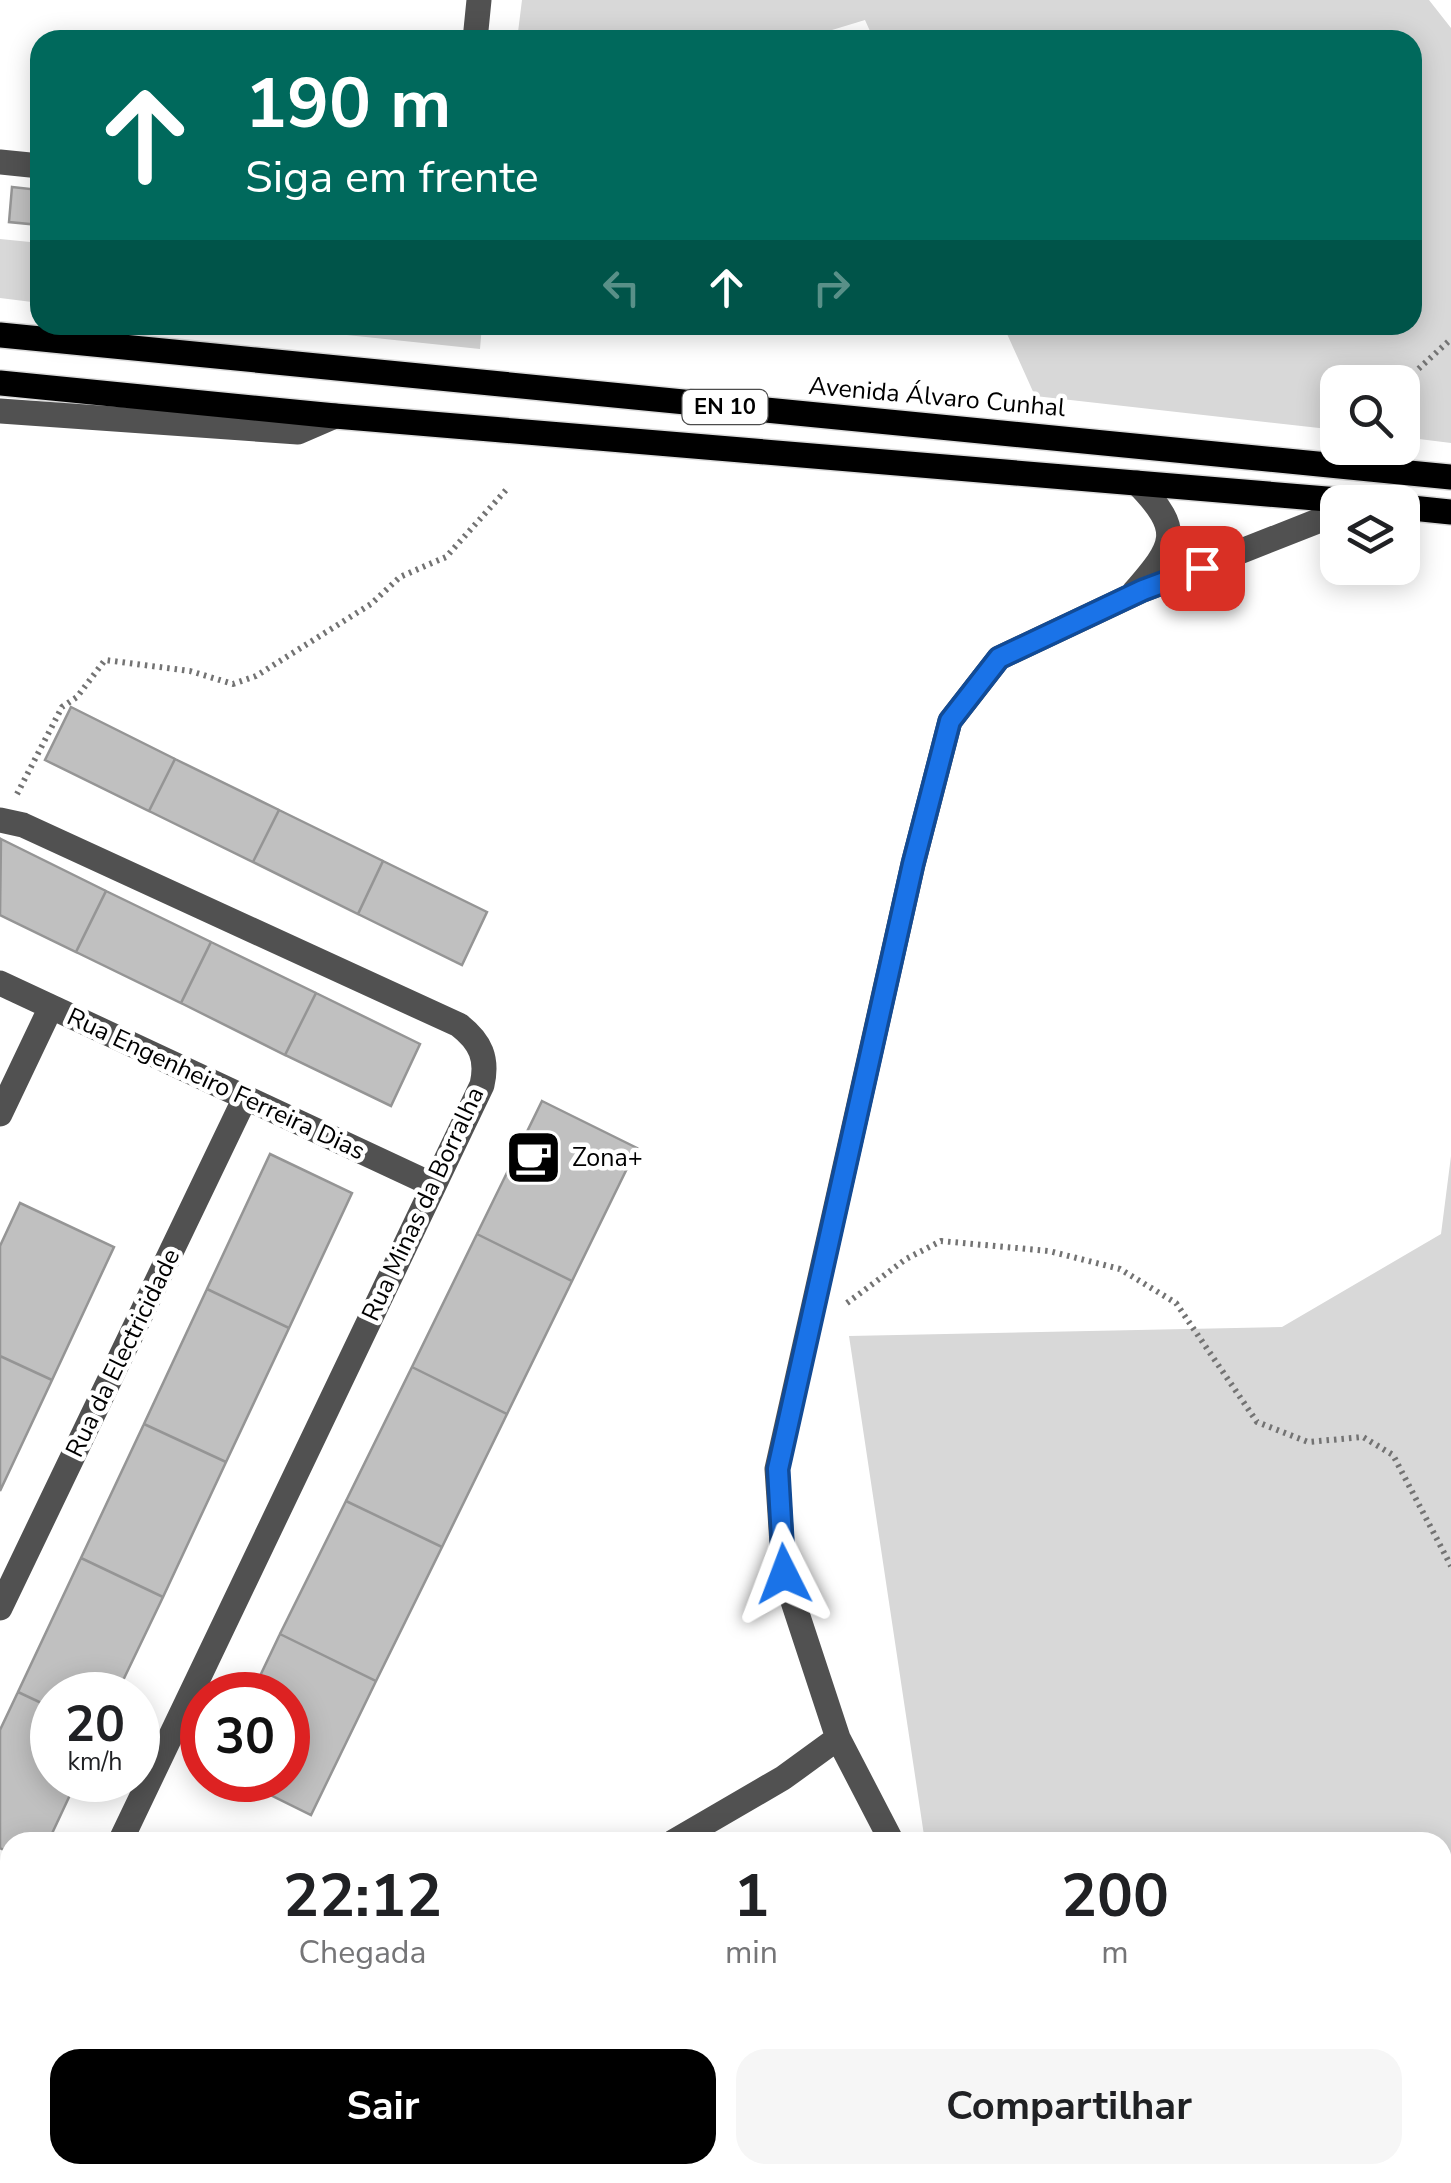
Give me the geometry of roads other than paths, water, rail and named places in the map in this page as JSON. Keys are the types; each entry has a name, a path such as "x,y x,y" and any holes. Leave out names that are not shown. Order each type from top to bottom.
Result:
{"main road":[{"name":"Avenida Álvaro Cunhal","path":"0,335 1451,477"},
{"name":"EN 10","path":"0,383 335,416 1320,498"},
{"path":"1420,508 1451,512"}],"street":[{"path":"476,30 479,0"},
{"path":"0,162 30,165"},
{"path":"0,411 298,432 335,416"},
{"path":"1137,483 1167,517 1181,557 1202,568"},
{"path":"887,1832 838,1738 784,1574 778,1469 913,864 950,721 999,658 1130,596 1320,520"},
{"path":"1130,596 1164,555 1171,537"},
{"name":"Rua Minas da Borralha","path":"2,820 390,993 472,1035 486,1062 482,1085 125,1832"},
{"name":"Rua Engenheiro Ferreira Dias","path":"0,983 432,1186"},
{"path":"0,1114 51,1007"},
{"name":"Rua da Electricidade","path":"0,1608 245,1098"},
{"path":"689,1832 782,1778 838,1738"}],"place":[{"name":"Zona+","path":"533,1158"}]}
